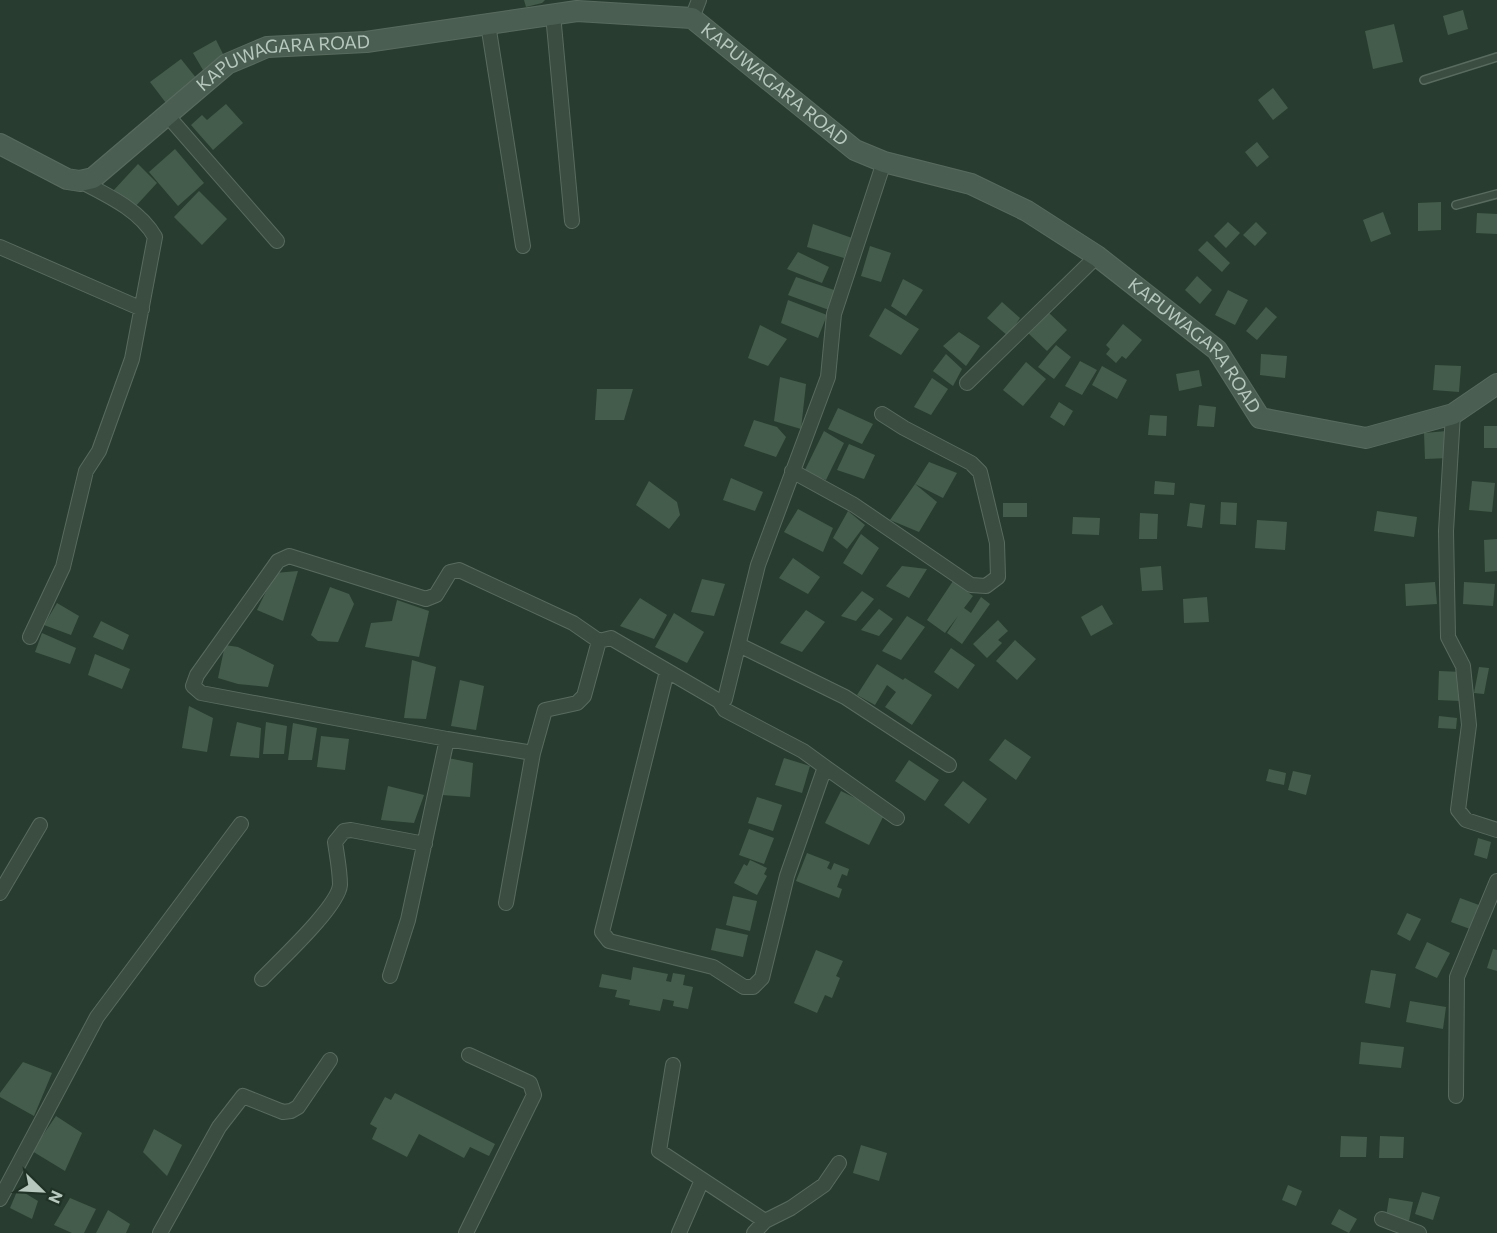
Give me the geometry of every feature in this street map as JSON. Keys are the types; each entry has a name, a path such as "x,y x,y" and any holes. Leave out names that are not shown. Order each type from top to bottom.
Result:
{"street":[{"name":"KAPUWAGARA ROAD","path":"80,181 93,178 227,64 267,47 366,42 576,11 696,9 855,150 884,162 971,184 1027,211 1097,256 1217,350 1260,418 1366,438 1454,414 1497,384"},
{"path":"554,14 572,221"},
{"path":"488,24 523,246"},
{"path":"167,115 277,241"},
{"path":"0,144 67,179 80,181 113,199 149,225 155,237 132,359 99,451 86,471 63,567 30,637"},
{"path":"718,701 725,699 758,565 828,377 834,314 884,162"},
{"path":"0,247 142,309"},
{"path":"966,383 1097,256"},
{"path":"792,471 854,505 971,585 986,586 998,577 997,543 980,472 971,463 882,414"},
{"path":"1454,414 1446,531 1448,637 1463,666 1469,725 1458,810 1466,820 1497,830"},
{"path":"533,753 201,693 193,686 197,675 278,561 289,556 426,599 436,596 450,572 459,570 573,623 599,641 611,638 718,701 725,711 803,751 897,818"},
{"path":"506,903 533,753 545,710 577,703 584,696 599,641"},
{"path":"739,645 845,697 949,765"},
{"path":"667,671 602,932 609,941 713,967 744,987 753,987 762,978 787,876 825,767"},
{"path":"390,976 408,920 447,739"},
{"path":"0,1199 97,1017 241,824"},
{"path":"0,893 40,825"},
{"path":"262,979 337,897 340,885 334,842 344,831 351,830 424,844"},
{"path":"1456,1096 1457,977 1497,881"},
{"path":"466,1233 534,1095 530,1083 470,1055"},
{"path":"160,1233 219,1127 243,1096 283,1112 291,1111 298,1107 330,1060"},
{"path":"673,1065 659,1151 765,1221"},
{"path":"754,1233 765,1221 791,1208 824,1185 839,1163"},
{"path":"679,1233 702,1180"},
{"path":"1382,1218 1419,1233"}],"lane":[{"path":"1424,80 1497,57"},
{"path":"1456,205 1497,194"}],"building":[{"path":"524,0 545,0 526,7"},
{"path":"1463,10 1468,29 1448,35 1443,16"},
{"path":"1394,24 1403,62 1373,69 1365,31"},
{"path":"216,40 225,58 203,70 193,53"},
{"path":"181,59 197,79 166,103 150,82"},
{"path":"1273,88 1288,108 1273,120 1258,100"},
{"path":"226,104 243,123 213,150 191,125 202,115 207,120"},
{"path":"1257,142 1269,157 1257,167 1245,152"},
{"path":"175,149 204,183 178,206 149,172"},
{"path":"138,164 157,183 133,209 113,191"},
{"path":"199,191 227,219 202,245 174,217"},
{"path":"1441,202 1441,230 1418,231 1418,203"},
{"path":"1383,212 1391,234 1371,242 1363,220"},
{"path":"1477,213 1497,214 1497,234 1476,233"},
{"path":"1228,222 1240,233 1226,248 1214,236"},
{"path":"1256,222 1267,233 1255,246 1243,235"},
{"path":"813,224 852,238 844,258 807,247"},
{"path":"1207,241 1230,263 1222,272 1198,250"},
{"path":"870,246 891,253 881,282 861,276"},
{"path":"798,252 829,267 822,283 787,269"},
{"path":"1197,276 1212,290 1200,304 1185,290"},
{"path":"796,277 834,290 829,310 788,295"},
{"path":"903,279 923,290 906,316 891,306"},
{"path":"1228,290 1248,300 1235,325 1215,315"},
{"path":"788,300 827,315 818,338 781,323"},
{"path":"1002,302 1020,318 1008,336 987,318"},
{"path":"1266,307 1277,317 1257,340 1246,331"},
{"path":"885,308 919,329 901,355 869,336"},
{"path":"1048,312 1067,330 1047,351 1028,333"},
{"path":"1123,324 1142,340 1126,359 1122,356 1116,363 1106,354 1110,349 1106,345"},
{"path":"760,325 787,339 768,366 748,358"},
{"path":"959,332 980,346 966,366 943,346"},
{"path":"1056,345 1071,357 1054,379 1038,367"},
{"path":"946,354 962,369 953,386 933,371"},
{"path":"1261,354 1287,356 1285,378 1260,375"},
{"path":"1080,361 1097,370 1082,395 1065,386"},
{"path":"1026,362 1046,379 1023,406 1003,390"},
{"path":"1435,365 1461,366 1459,392 1433,390"},
{"path":"1102,366 1127,380 1117,399 1092,385"},
{"path":"1199,370 1202,386 1179,391 1176,374"},
{"path":"780,377 806,384 801,429 774,421"},
{"path":"932,378 948,389 931,415 914,407"},
{"path":"597,389 633,389 624,420 595,420"},
{"path":"1059,402 1073,411 1064,426 1050,417"},
{"path":"1199,405 1216,407 1214,427 1197,426"},
{"path":"838,408 873,424 862,444 828,429"},
{"path":"1150,415 1167,416 1166,436 1148,435"},
{"path":"754,420 777,427 786,437 776,457 744,446"},
{"path":"1484,426 1497,426 1497,448 1484,448"},
{"path":"824,431 844,443 826,480 804,472"},
{"path":"1447,431 1448,458 1425,459 1424,433"},
{"path":"849,444 875,455 864,479 837,470"},
{"path":"929,462 957,473 943,498 915,484"},
{"path":"731,478 763,492 755,511 723,500"},
{"path":"649,481 677,502 680,515 669,529 636,505"},
{"path":"1155,481 1175,483 1174,495 1154,494"},
{"path":"1472,481 1495,483 1492,512 1469,510"},
{"path":"915,484 937,502 919,532 890,520"},
{"path":"1221,502 1237,503 1236,525 1220,524"},
{"path":"1003,503 1027,503 1027,517 1003,517"},
{"path":"1190,503 1205,505 1202,528 1187,526"},
{"path":"798,509 833,528 823,552 784,532"},
{"path":"848,511 865,525 847,549 833,538"},
{"path":"1377,511 1417,517 1414,537 1374,531"},
{"path":"1140,513 1158,514 1157,539 1139,539"},
{"path":"1073,517 1100,518 1099,535 1072,534"},
{"path":"1257,520 1287,522 1285,550 1255,548"},
{"path":"861,534 879,548 862,575 843,563"},
{"path":"1497,539 1497,571 1485,572 1484,540"},
{"path":"793,558 820,577 808,594 779,578"},
{"path":"902,566 927,569 909,598 886,586"},
{"path":"1161,566 1163,590 1142,591 1140,568"},
{"path":"298,571 283,621 257,610 275,573"},
{"path":"702,579 725,584 714,616 691,612"},
{"path":"953,581 973,596 964,608 971,613 981,597 990,604 962,644 947,633 958,616 945,633 927,620"},
{"path":"1435,582 1437,604 1406,606 1405,584"},
{"path":"1464,582 1495,584 1493,606 1463,604"},
{"path":"330,587 349,594 354,604 338,642 318,641 311,635"},
{"path":"862,591 874,599 856,621 841,616"},
{"path":"1207,597 1209,622 1184,623 1183,599"},
{"path":"640,598 667,615 654,639 620,626"},
{"path":"397,600 429,611 419,657 365,647 371,623 392,621"},
{"path":"57,603 79,616 71,635 44,625"},
{"path":"1102,605 1113,624 1091,636 1081,617"},
{"path":"879,609 893,619 879,636 861,630"},
{"path":"806,610 825,622 802,652 780,643"},
{"path":"674,613 704,632 687,663 655,647"},
{"path":"907,616 925,627 901,660 882,651"},
{"path":"998,620 1008,631 998,640 1002,643 987,658 973,644"},
{"path":"101,621 129,635 123,650 93,637"},
{"path":"42,633 76,648 70,664 35,652"},
{"path":"1015,640 1036,659 1017,680 996,661"},
{"path":"225,645 238,647 274,665 268,687 238,684 218,678"},
{"path":"951,648 975,665 958,689 934,672"},
{"path":"95,654 130,669 122,689 88,675"},
{"path":"412,660 436,667 426,719 404,718"},
{"path":"877,664 932,695 912,725 885,707 896,692 887,685 875,705 857,695"},
{"path":"1479,667 1489,668 1484,694 1474,693"},
{"path":"1439,671 1462,672 1461,701 1438,700"},
{"path":"460,680 484,686 476,730 451,726"},
{"path":"189,706 213,718 207,752 182,748"},
{"path":"1439,716 1457,718 1456,729 1438,728"},
{"path":"237,722 261,728 259,758 230,756"},
{"path":"266,722 287,726 284,754 263,754"},
{"path":"293,723 317,728 312,760 288,760"},
{"path":"321,736 349,739 345,770 317,767"},
{"path":"1005,739 1031,757 1016,780 989,760"},
{"path":"448,758 473,763 470,797 442,795"},
{"path":"784,758 810,766 802,793 775,785"},
{"path":"909,760 939,780 925,801 895,781"},
{"path":"1269,769 1286,773 1284,785 1266,781"},
{"path":"1293,771 1311,775 1306,795 1288,790"},
{"path":"963,781 987,799 969,824 944,805"},
{"path":"388,786 424,795 414,823 381,820"},
{"path":"841,791 885,813 869,845 825,823"},
{"path":"757,797 782,805 773,831 748,823"},
{"path":"749,829 774,838 764,864 739,855"},
{"path":"1478,838 1491,842 1487,859 1474,855"},
{"path":"807,853 830,862 827,868 831,870 834,863 849,869 847,876 842,874 837,887 842,889 839,898 796,881"},
{"path":"750,860 767,868 764,874 767,876 757,895 734,883 744,864 747,866"},
{"path":"733,896 757,901 750,931 726,925"},
{"path":"1460,898 1479,905 1470,929 1451,922"},
{"path":"1407,913 1421,919 1410,941 1397,934"},
{"path":"716,928 748,935 743,957 711,950"},
{"path":"1427,942 1450,953 1437,978 1415,968"},
{"path":"1493,949 1497,950 1497,971 1487,968"},
{"path":"816,950 843,961 836,976 840,978 832,998 825,995 817,1013 794,1003"},
{"path":"633,967 668,974 666,981 671,982 673,973 685,975 683,985 693,987 688,1009 673,1006 674,1001 663,999 660,1011 629,1005 630,1000 615,997 617,990 599,987 602,974 631,980"},
{"path":"1371,970 1396,974 1390,1008 1365,1003"},
{"path":"1410,1001 1446,1007 1443,1029 1406,1022"},
{"path":"1361,1042 1404,1047 1401,1068 1359,1064"},
{"path":"23,1062 52,1073 34,1116 0,1097 0,1093"},
{"path":"395,1093 495,1144 489,1156 470,1147 464,1158 419,1134 407,1157 372,1139 377,1128 370,1124 385,1097 391,1100"},
{"path":"56,1116 82,1133 65,1171 32,1151"},
{"path":"154,1129 182,1145 167,1176 143,1152"},
{"path":"1341,1136 1367,1137 1366,1157 1340,1157"},
{"path":"1380,1136 1404,1137 1403,1158 1379,1158"},
{"path":"861,1145 887,1153 879,1181 853,1173"},
{"path":"1288,1185 1302,1191 1296,1206 1282,1200"},
{"path":"18,1189 38,1201 32,1219 10,1208"},
{"path":"1422,1192 1440,1197 1433,1220 1415,1214"},
{"path":"70,1198 96,1209 84,1233 72,1233 54,1225"},
{"path":"1389,1198 1413,1202 1409,1221 1386,1217"},
{"path":"1339,1209 1357,1219 1349,1233 1331,1224"},
{"path":"108,1210 130,1224 126,1233 96,1233"}]}
